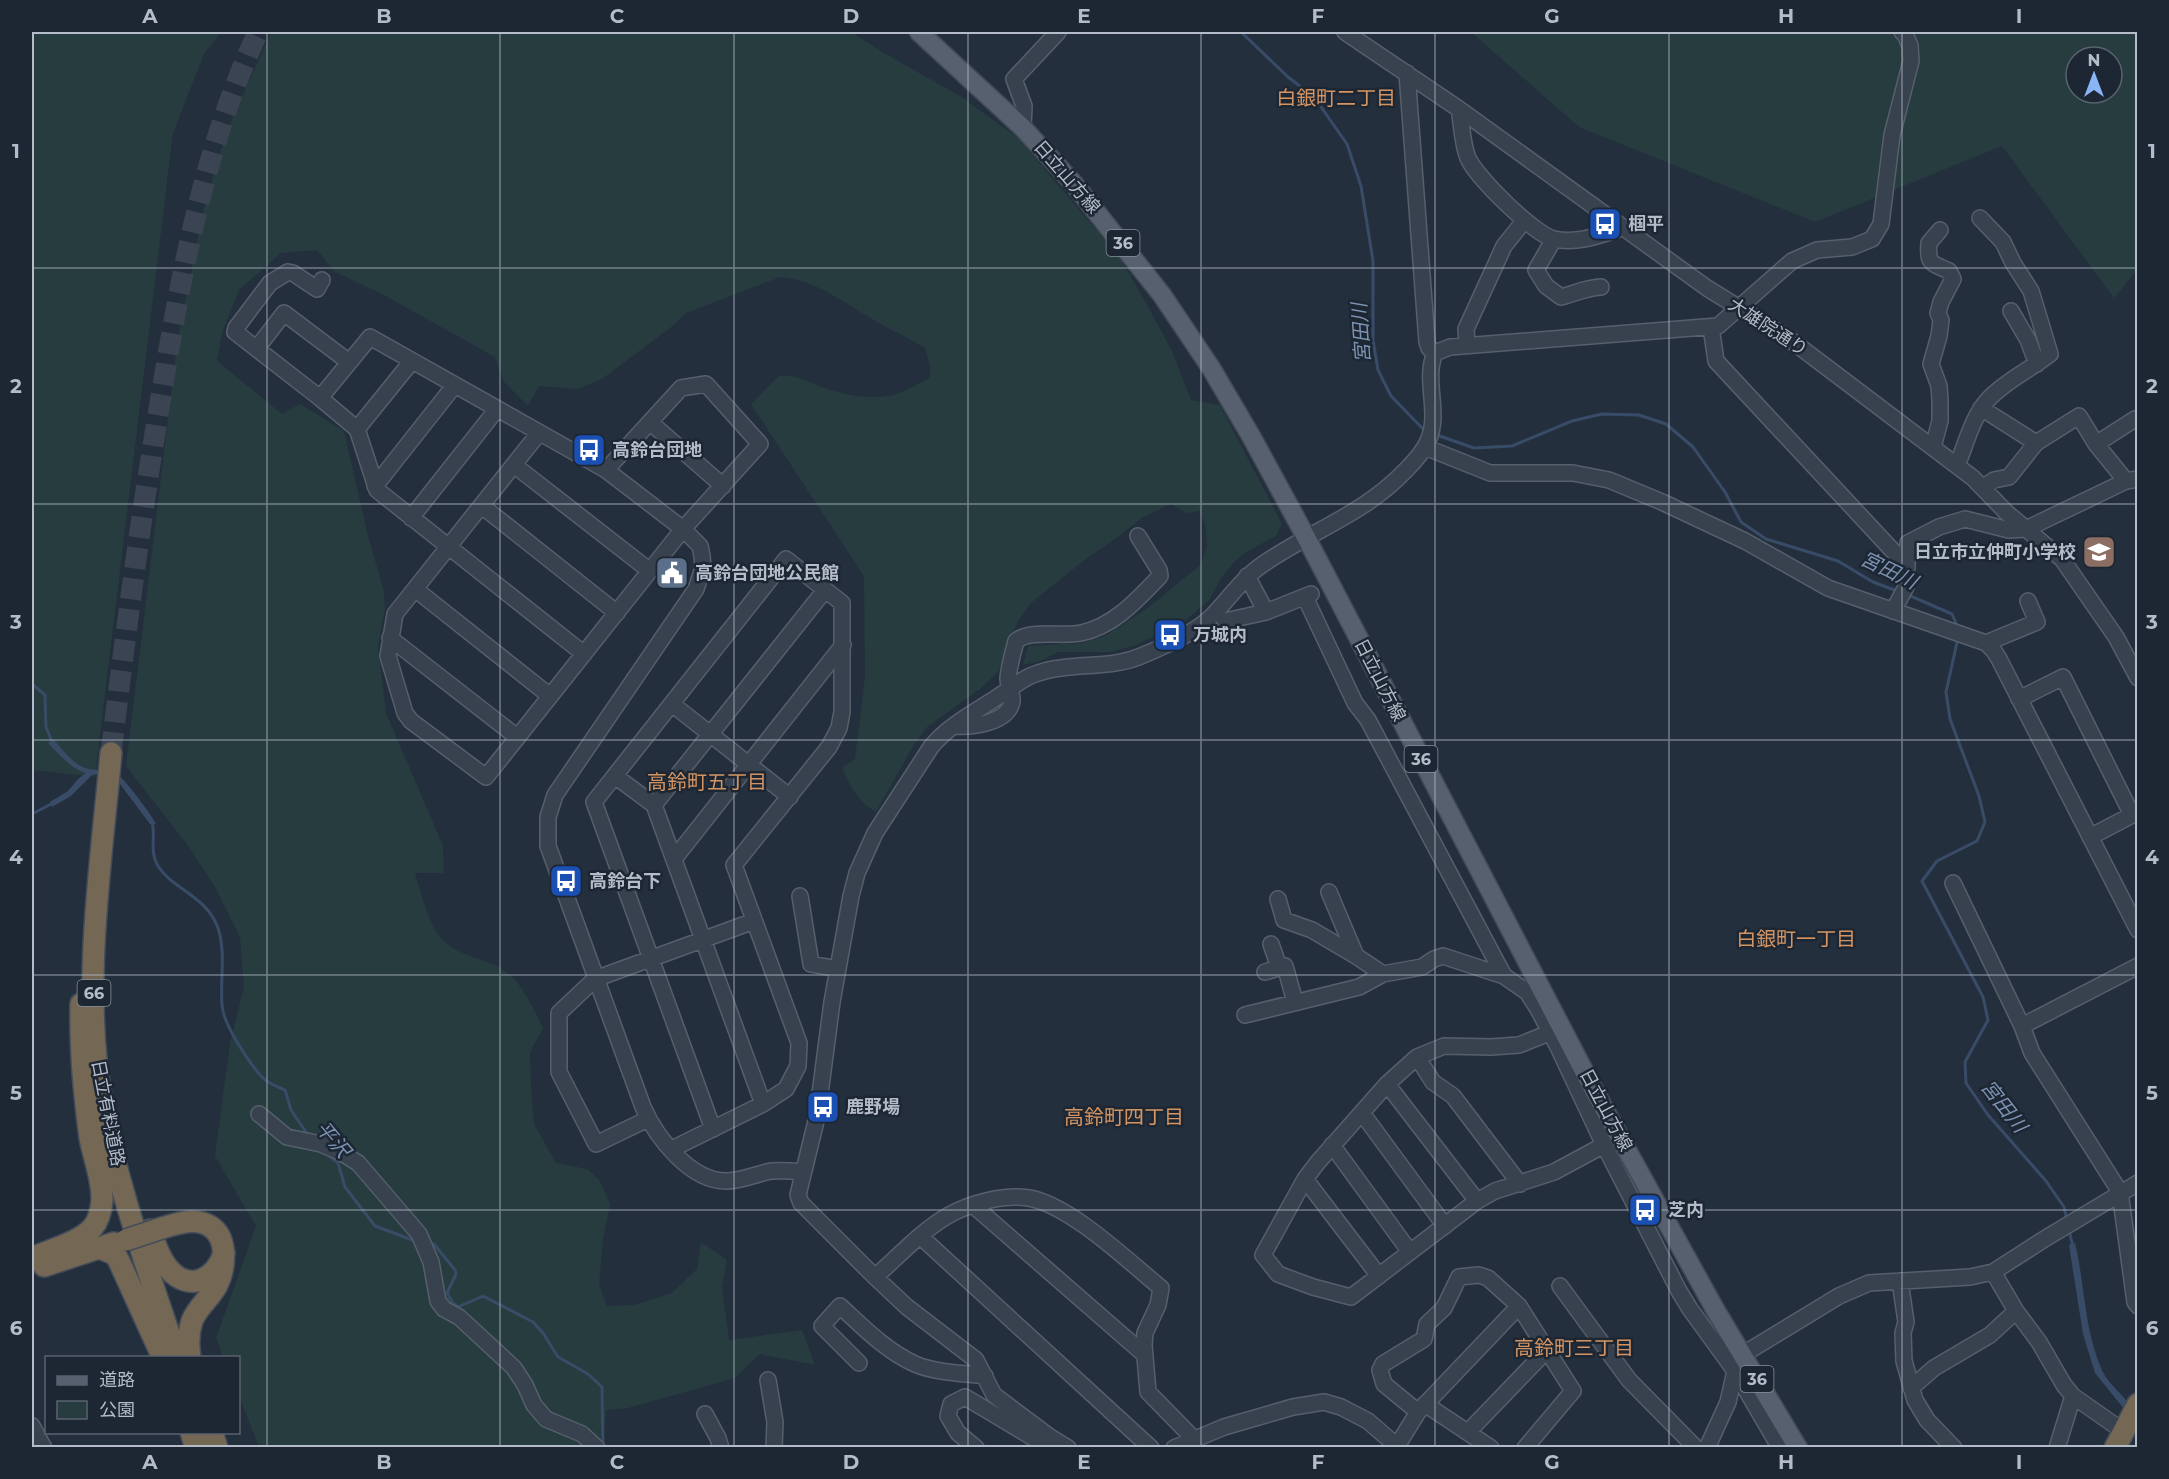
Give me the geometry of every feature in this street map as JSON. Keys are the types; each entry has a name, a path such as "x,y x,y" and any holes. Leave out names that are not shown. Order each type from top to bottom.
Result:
{"highway":[{"name":"日立有料道路","path":"111,753 94,966 97,1066 108,1130 176,1356"},
{"path":"32,1258 82,1236 93,1227 100,1215 102,1199 85,1099 80,1032 81,993 90,901 102,856"},
{"path":"108,1130 124,1162 159,1255 169,1270 183,1279 202,1280 215,1272 224,1252"},
{"path":"32,1269 162,1228 186,1222 204,1223 216,1231 223,1244 224,1252 216,1286 192,1321 188,1342 190,1356"},
{"path":"100,1248 114,1254 118,1259 162,1356"},
{"path":"2122,1435 2138,1404"}],"main road":[{"name":"日立山方線","path":"919,32 1023,128 1081,192 1162,295 1230,397 1307,539 1556,1030 1682,1249 1738,1363 1798,1448"}],"street":[{"path":"1023,128 1024,106 1014,79 1058,32"},
{"name":"大雄院通り","path":"1344,32 1460,109 1707,288 1788,338 1957,465 1984,487 2007,513 2061,559 2116,637 2138,678"},
{"path":"1068,1448 994,1395 976,1360 907,1307 801,1203 798,1195 817,1117 851,896 867,848 941,734 1028,677 1042,671 1116,664 1142,656 1202,625 1247,576 1272,558 1364,506 1383,491 1410,466 1426,444 1432,426 1433,404 1430,372 1435,352 1443,348 1711,327 1724,322 1792,261 1817,250 1864,244 1877,233 1881,224 1896,115 1911,61 1910,46 1902,32"},
{"path":"1407,73 1427,342 1429,348 1435,352"},
{"path":"1460,109 1467,156 1475,170 1524,220 1544,235 1554,239 1585,239 1622,228"},
{"path":"1957,465 1981,408 1993,396 2050,354 2031,291 2003,242 1980,218"},
{"path":"1467,346 1466,329 1504,246 1524,220"},
{"path":"1933,447 1941,421 1939,386 1931,364 1940,336 1941,320 1938,312 1953,279 1949,270 1934,266 1929,259 1929,243 1940,230"},
{"path":"1554,239 1536,270 1546,286 1561,297 1586,288 1600,287"},
{"path":"322,280 317,289 288,272 270,283 235,332 357,429 375,486 448,548 584,654"},
{"path":"2011,311 2028,340 2037,364"},
{"path":"257,348 284,313 349,362"},
{"path":"1711,327 1716,361 1907,566"},
{"path":"320,399 370,337 606,470 683,529 700,546 703,568 696,589 562,782 548,817 547,835 551,856 648,1119 672,1149 692,1170 702,1176 715,1180 739,1179 782,1170 803,1172"},
{"path":"357,429 412,361"},
{"path":"539,433 395,614 390,638 388,656 405,713 486,777 683,529 760,444 706,384 681,388 606,470"},
{"path":"375,486 454,386"},
{"path":"1981,408 2036,443"},
{"path":"411,518 497,409"},
{"path":"1893,611 1906,587 1908,543 1939,527 1965,519 2009,530 2026,529 2132,480 2096,444 2079,416 2036,443 2009,477 1994,480 1984,487"},
{"path":"2096,444 2135,419"},
{"path":"651,423 723,486"},
{"path":"1426,444 1490,473 1573,473 1609,480 1745,541 1828,588 1986,644 1999,659 2090,837 2133,908 2138,930"},
{"path":"514,465 650,571"},
{"path":"482,506 617,613"},
{"path":"1010,689 1008,678 1014,647 1020,637 1066,635 1099,627 1132,605 1160,576 1159,570 1138,536"},
{"path":"672,1149 713,1130 763,1104 786,1089 798,1066 800,1054 796,1034 734,865 829,747 839,728 842,712 842,603 786,559 594,802 713,1130"},
{"path":"1247,576 1266,612"},
{"path":"414,590 550,696"},
{"path":"654,804 825,590"},
{"path":"1225,621 1266,612 1308,596 1356,703 1368,720 1504,976"},
{"path":"1986,644 2037,622 2028,601"},
{"path":"2116,637 2138,653"},
{"path":"390,638 517,737"},
{"path":"674,859 843,645"},
{"path":"2019,699 2062,677 2132,815 2090,837"},
{"path":"672,704 790,796"},
{"path":"615,776 654,804 763,1104"},
{"path":"1953,883 2022,1026 2032,1053 2120,1192 2135,1302 2138,1306"},
{"path":"1329,892 1356,956"},
{"path":"800,896 811,964 838,969"},
{"path":"1278,899 1284,920 1312,930 1383,974"},
{"path":"648,1119 596,1144 559,1072 559,1013 595,979 754,921"},
{"path":"1271,944 1272,970 1285,966 1295,1002"},
{"path":"1245,1015 1359,987 1383,974 1422,967 1434,958 1443,956 1504,976 1527,992 1556,1030 1604,1145 1690,1309 1738,1363 1780,1448"},
{"path":"2022,1026 2138,966"},
{"path":"1556,1030 1508,1047 1444,1046 1416,1057 1387,1084 1305,1179 1263,1255 1278,1274 1313,1287 1351,1297 1477,1201 1495,1191 1554,1172 1604,1145"},
{"path":"1416,1057 1433,1082 1453,1096 1520,1184"},
{"path":"1387,1084 1477,1201"},
{"path":"259,1113 287,1137 321,1144 342,1153 358,1164 419,1234 431,1262 438,1301 444,1309 459,1317 514,1368 534,1405 546,1419 582,1434 597,1448"},
{"path":"1362,1113 1445,1226"},
{"path":"1332,1145 1410,1252"},
{"path":"1305,1179 1379,1276"},
{"path":"1707,1448 1728,1402 1738,1363 1839,1296 1869,1283 1970,1277 1993,1272 2138,1183"},
{"path":"875,1277 950,1215 974,1206 1012,1197 1029,1198 1053,1206 1085,1227 1161,1288 1158,1305 1145,1333 1144,1355 1149,1392 1194,1439"},
{"path":"974,1206 1144,1355"},
{"path":"921,1237 1152,1448"},
{"path":"1663,1259 1682,1249"},
{"path":"1993,1272 2064,1385 2073,1396 2122,1435"},
{"path":"1491,1448 1468,1432 1421,1408 1384,1384 1380,1370 1383,1364 1424,1339 1427,1324 1444,1308 1459,1277 1479,1275 1488,1278 1519,1306 1573,1391 1525,1448"},
{"path":"1900,1281 1906,1322 1903,1333 1904,1361 1911,1388 1927,1420 1954,1448"},
{"path":"1560,1286 1629,1380 1696,1448"},
{"path":"860,1363 822,1326 840,1306 895,1354 917,1365 985,1376"},
{"path":"1174,1448 1235,1423 1293,1407 1324,1402 1341,1407 1368,1420 1398,1447 1421,1408 1519,1306"},
{"path":"1911,1388 1934,1368 1990,1335 2016,1311"},
{"path":"1468,1432 1547,1350"},
{"path":"768,1380 775,1422 774,1448"},
{"path":"2057,1448 2073,1396"},
{"path":"976,1448 958,1433 948,1416 951,1404 965,1397 1040,1442 1050,1437"},
{"path":"705,1414 721,1448"},
{"path":"32,1426 44,1448"}],"green space":[{"path":"32,32 221,32 204,54 173,133 95,777 32,770"},
{"path":"271,32 851,32 960,96 1018,138 1118,255 1172,351 1191,400 1220,405 1282,524 1276,536 1246,552 1234,562 1221,578 1210,599 1186,620 1136,645 1111,652 1058,652 1040,661 1023,665 1028,646 1083,643 1105,636 1149,607 1200,565 1207,547 1205,524 1200,511 1187,513 1171,504 1143,517 1032,602 1018,621 998,672 980,689 927,727 912,748 876,812 859,798 842,768 855,759 865,677 864,576 751,404 779,376 795,377 828,389 857,396 877,397 896,394 930,378 930,366 925,348 821,289 808,283 780,277 686,313 670,328 602,379 577,389 539,386 528,406 504,382 495,357 384,295 335,272 317,250 281,253 239,290 222,333 217,361 282,414 300,404 344,431 368,536 384,591 385,608 378,646 386,713 443,846 444,873 415,873 419,888 429,916 440,937 455,949 501,968 509,974 524,992 543,1028 530,1052 534,1124 556,1163 587,1169 600,1181 610,1204 603,1239 599,1285 607,1306 634,1305 672,1293 697,1269 701,1242 727,1260 722,1287 729,1340 802,1330 815,1365 760,1354 735,1378 628,1408 606,1410 603,1447 259,1447 240,1399 240,1356 223,1356 216,1338 256,1226 215,1156 230,1043 244,987 240,937 215,887 189,847 126,766 178,337 204,208 226,133"},
{"path":"1471,32 2137,32 2137,270 2114,298 2002,146 1815,222 1579,127"}],"water":[{"path":"54,740 84,768 116,773 138,797 156,824 150,824 120,784 111,777 100,774 92,775 71,796 52,807 50,802 68,791 86,773 70,765 48,743"},
{"path":"2075,1243 2095,1353 2105,1375 2128,1402 2136,1417 2137,1425 2095,1373 2083,1334 2069,1245"}],"waterway":[{"name":"宮田川","path":"1241,32 1288,77 1314,97 1347,144 1361,186 1373,261 1373,340 1378,370 1391,396 1425,431"},
{"name":"宮田川","path":"1434,434 1474,448 1512,446 1572,421 1602,414 1639,415 1666,424 1693,447 1725,492 1741,522 1766,539 1838,561 1873,582 1897,591"},
{"name":"宮田川","path":"1906,594 1952,614 1958,628"},
{"name":"宮田川","path":"1958,638 1946,692 1950,719 1979,796 1985,822 1977,841 1937,861 1922,881 1983,997 1988,1020 1965,1062 1966,1083 1988,1115 2046,1181 2064,1207 2067,1220"},
{"path":"32,684 45,695 46,727 53,744"},
{"path":"32,814 55,802"},
{"name":"平沢","path":"152,822 153,850 158,866 164,874 206,908 218,928 222,956 222,1005 231,1032 261,1076 269,1083 285,1090 291,1110 308,1135"},
{"name":"平沢","path":"327,1154 338,1163 345,1187 375,1226 415,1241"},
{"name":"宮田川","path":"2069,1230 2073,1247"},
{"name":"平沢","path":"427,1243 434,1244 455,1270 456,1274 447,1293 453,1303 458,1307 483,1296 533,1322 558,1357 588,1374 602,1387 603,1446"}],"tunnel":[{"path":"111,753 155,431 188,249 198,205 224,117 258,32"}],"place":[{"name":"椢平","path":"1605,224"},
{"name":"高鈴台団地","path":"589,450"},
{"name":"日立市立仲町小学校","path":"2099,552"},
{"name":"高鈴台団地公民館","path":"672,573"},
{"name":"万城内","path":"1170,635"},
{"name":"高鈴台下","path":"566,881"},
{"name":"鹿野場","path":"823,1107"},
{"name":"芝内","path":"1645,1210"}],"district":[{"name":"白銀町二丁目","path":"1336,98"},
{"name":"高鈴町五丁目","path":"707,782"},
{"name":"白銀町一丁目","path":"1796,939"},
{"name":"高鈴町四丁目","path":"1124,1117"},
{"name":"高鈴町三丁目","path":"1574,1348"}]}
